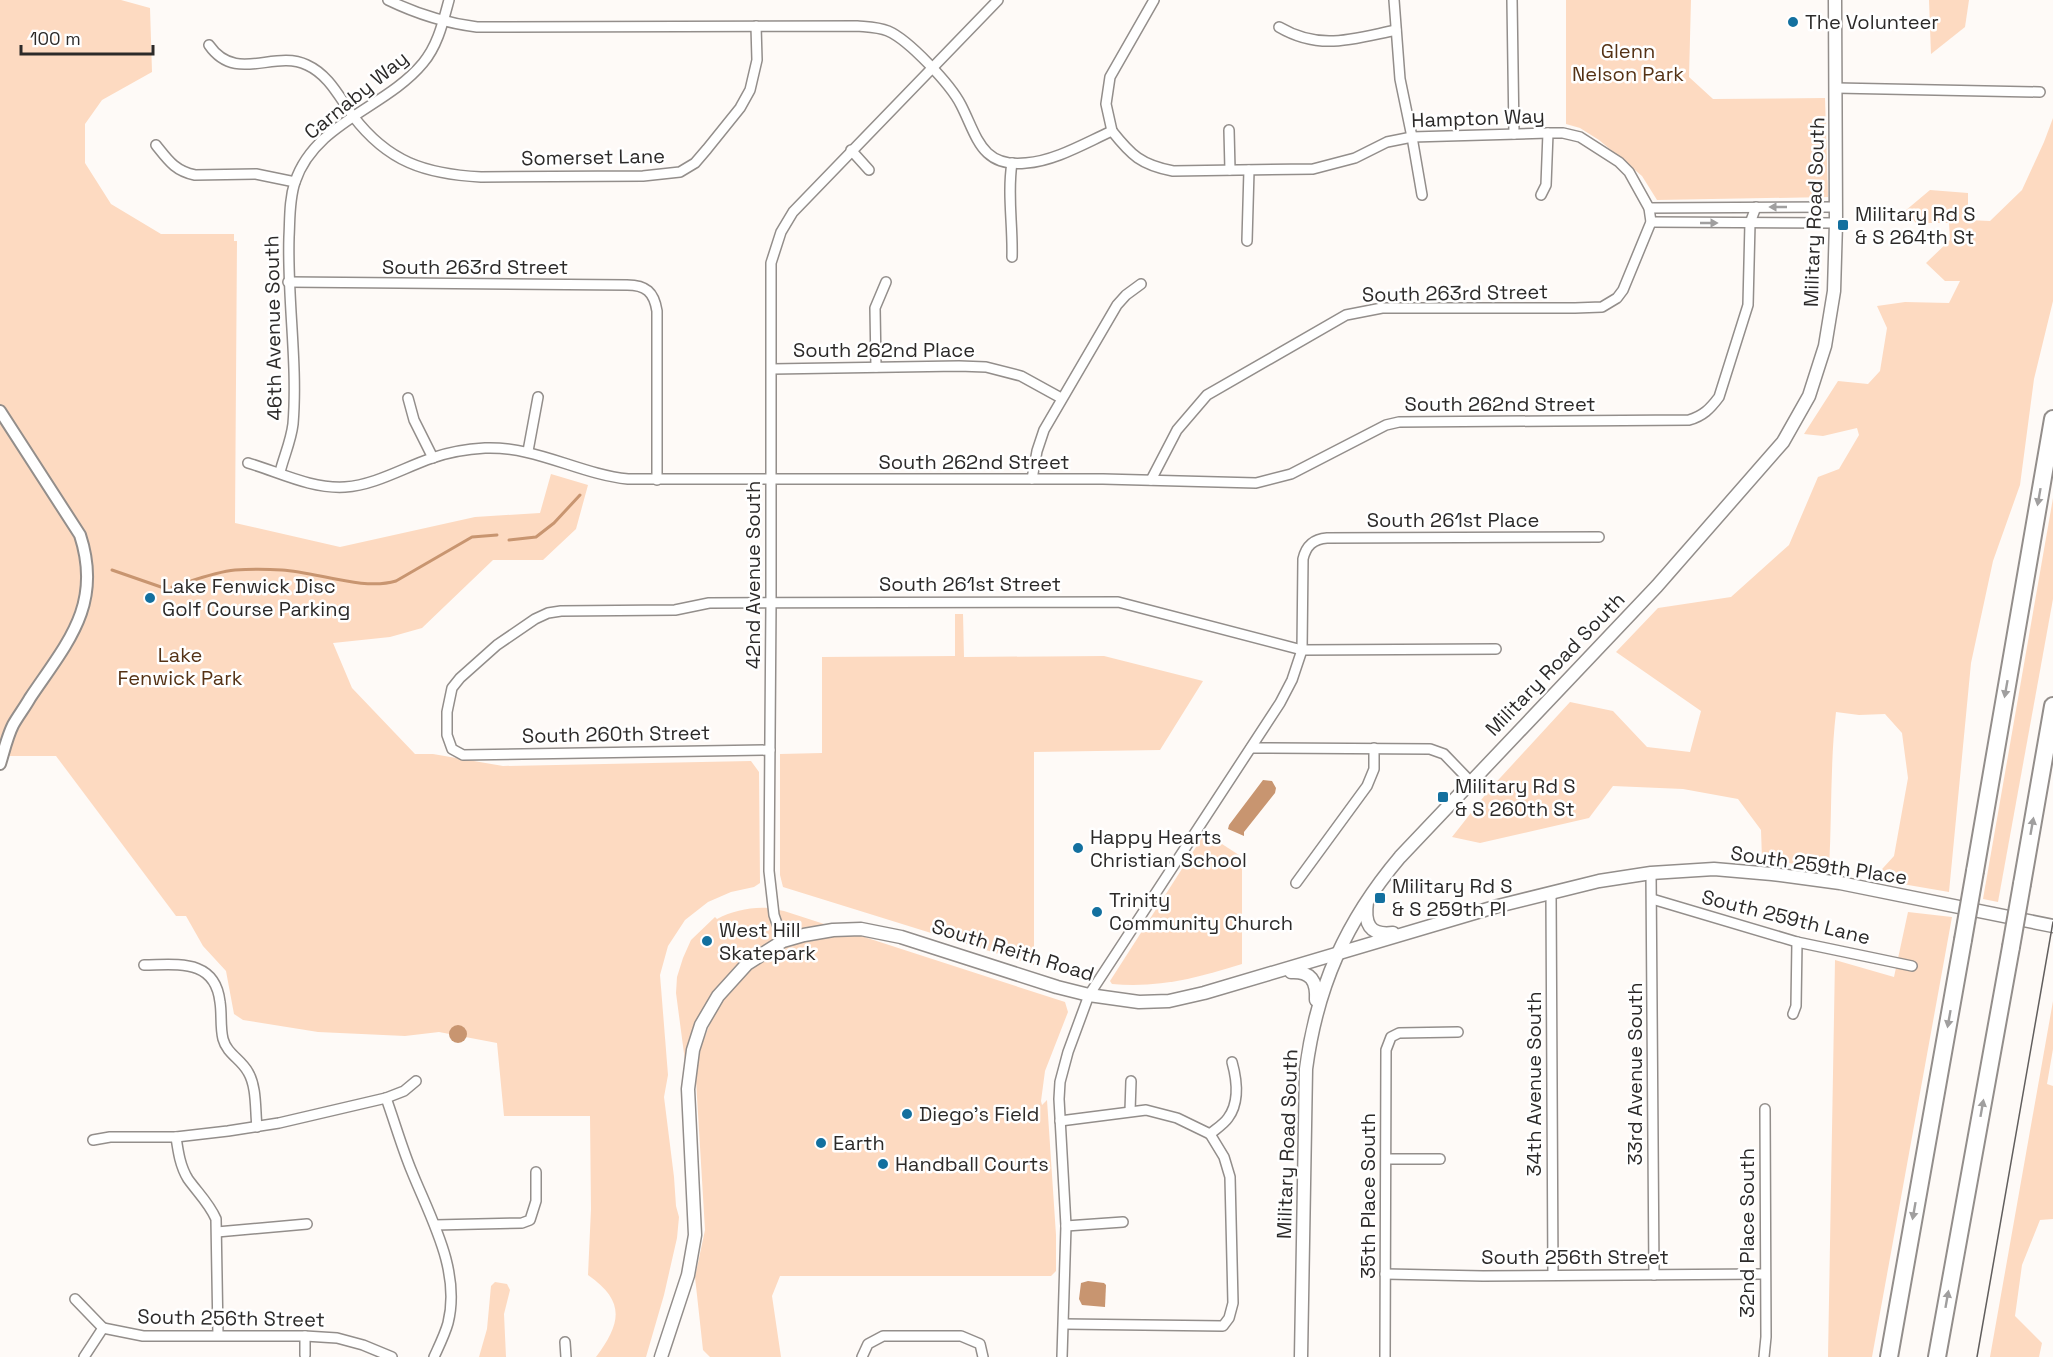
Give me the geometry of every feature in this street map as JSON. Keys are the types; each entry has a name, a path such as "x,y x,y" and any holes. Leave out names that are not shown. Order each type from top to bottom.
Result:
{"highway":[{"path":"1889,1357 2053,419"},
{"path":"1936,1357 2053,706"}],"main road":[{"name":"Military Road South","path":"1301,1357 1304,1088 1308,1051 1316,1014 1336,955 1368,897 1400,857 1657,586 1783,442 1809,396 1825,346 1834,291 1835,0"},
{"name":"South 259th Place","path":"1336,955 1498,906 1599,881 1651,873 1714,869 1772,873 1840,883 2053,926"},
{"path":"1368,897 1366,919 1377,932 1383,934 1424,928"},
{"name":"South Reith Road","path":"661,1357 688,1275 695,1235 688,1089 693,1050 701,1025 718,996 747,964 783,942 833,930 869,930 901,937 1057,987 1089,995 1139,1002 1169,1001 1204,993 1336,955"},
{"path":"1275,972 1302,972 1311,977 1316,993 1316,1014"}],"street":[{"path":"387,0 443,22 477,27 876,28 898,37 943,79 957,98 972,134 982,148 1003,162 1026,164 1112,131 1106,104 1110,77 1154,0"},
{"name":"Carnaby Way","path":"295,182 304,163 332,132 410,77 430,53 449,0"},
{"name":"42nd Avenue South","path":"783,942 774,915 769,871 771,263 781,232 793,212 998,0"},
{"path":"1394,0 1401,89 1422,195"},
{"path":"1512,0 1514,134"},
{"name":"Somerset Lane","path":"209,45 224,61 235,64 304,63 320,72 338,93 353,116 385,148 415,166 439,173 481,177 643,176 680,172 695,162 740,108 750,90 757,60 756,26"},
{"path":"1279,27 1294,36 1324,42 1396,30"},
{"path":"1836,88 2040,92"},
{"path":"1229,130 1230,170"},
{"name":"Hampton Way","path":"1112,131 1130,153 1154,168 1173,171 1313,169 1355,158 1387,142 1412,137 1563,133 1580,137 1619,162 1629,172 1649,208 1651,222"},
{"path":"1541,195 1546,185 1548,133"},
{"path":"156,145 172,165 186,173 195,175 256,174 295,182"},
{"path":"851,150 869,170"},
{"path":"1011,163 1012,257"},
{"path":"1247,242 1249,170"},
{"name":"46th Avenue South","path":"280,472 291,435 293,409 288,282 291,203 295,182"},
{"path":"1750,223 1756,207"},
{"path":"1649,208 1836,207"},
{"path":"1651,222 1836,223"},
{"name":"South 263rd Street","path":"1151,480 1177,430 1207,394 1346,315 1382,308 1602,307 1617,298 1623,290 1651,222"},
{"name":"South 262nd Street","path":"248,463 315,485 344,487 370,482 458,451 486,448 528,451 606,477 657,480 1151,480 1256,483 1291,474 1386,425 1399,422 1680,422 1700,417 1719,397 1748,305 1750,223"},
{"name":"South 263rd Street","path":"288,282 636,285 647,289 655,299 658,328 657,480"},
{"path":"876,367 875,308 886,282"},
{"path":"1032,480 1039,442 1061,399 1117,305 1141,284"},
{"name":"South 262nd Place","path":"772,369 959,366 986,368 1021,376 1061,399"},
{"path":"528,451 538,397"},
{"path":"408,398 414,420 433,458"},
{"path":"0,411 80,535 86,553 88,571 84,608 69,641 14,723 0,764"},
{"name":"South 261st Place","path":"1302,650 1303,559 1309,545 1316,540 1327,538 1599,537"},
{"name":"South 261st Street","path":"463,755 452,748 447,728 450,693 460,678 497,645 548,613 675,610 709,603 1118,602 1302,650 1496,649"},
{"path":"1062,1357 1066,1226 1060,1082 1068,1052 1089,995 1280,703 1292,680 1302,650"},
{"path":"1251,748 1430,749 1444,754 1470,781"},
{"path":"1296,883 1367,786 1374,769 1374,748"},
{"name":"South 260th Street","path":"463,755 770,750"},
{"name":"33rd Avenue South","path":"1651,873 1654,1275"},
{"name":"34th Avenue South","path":"1551,893 1553,1275"},
{"name":"South 259th Lane","path":"1652,899 1797,942 1912,966"},
{"path":"1793,1014 1796,1006 1797,942"},
{"path":"144,965 184,965 208,974 217,987 223,1039 227,1048 246,1069 252,1085 257,1127"},
{"name":"35th Place South","path":"1385,1357 1386,1050 1391,1037 1399,1033 1458,1032"},
{"path":"1210,1134 1228,1119 1235,1105 1236,1092 1232,1062"},
{"path":"93,1140 110,1137 176,1137 257,1127 386,1098 404,1091 416,1081"},
{"path":"1130,1111 1131,1081"},
{"path":"386,1098 408,1164 435,1225 450,1279 451,1304 448,1323 434,1357"},
{"name":"32nd Place South","path":"1764,1357 1766,1337 1765,1109"},
{"path":"1060,1121 1146,1110 1163,1113 1210,1134 1224,1157 1230,1178 1233,1303 1229,1318 1223,1326 1064,1324"},
{"path":"176,1137 179,1156 187,1177 210,1207 216,1219 219,1335"},
{"path":"1387,1160 1440,1159"},
{"path":"435,1225 522,1223 530,1220 536,1201 536,1172"},
{"path":"1066,1226 1123,1222"},
{"path":"217,1232 307,1224"},
{"name":"South 256th Street","path":"1385,1274 1764,1274"},
{"path":"75,1299 103,1328 84,1357"},
{"name":"South 256th Street","path":"103,1328 143,1336 305,1336 363,1345 392,1357"},
{"path":"305,1336 305,1355"},
{"path":"862,1357 868,1344 883,1336 961,1336 980,1344 983,1357"},
{"path":"565,1341 566,1357"}],"green space":[{"name":"Lake Fenwick Park","path":"0,0 121,0 150,8 152,72 102,100 85,124 85,163 111,204 161,234 234,234 234,241 237,241 235,523 340,547 475,517 540,513 551,474 588,485 576,529 543,560 493,560 422,628 390,637 333,643 352,688 415,754 433,754 503,766 751,761 759,772 760,883 708,902 685,920 668,946 660,975 668,1075 664,1097 679,1217 677,1238 664,1295 646,1357 596,1357 611,1333 616,1313 609,1294 588,1275 591,1209 590,1116 504,1116 497,1043 439,1032 405,1036 318,1032 243,1020 234,1014 226,971 203,946 186,916 176,916 56,756 0,756"},
{"name":"Glenn Nelson Park","path":"1566,0 1691,0 1689,77 1713,99 1825,98 1828,197 1657,200 1642,176 1599,140 1580,128 1566,124"},
{"path":"1929,0 1969,0 1965,27 1931,54"},
{"path":"2053,118 2053,301 2034,379 2020,485 1993,561 1971,663 1949,892 1873,879 1894,856 1908,778 1902,733 1885,714 1859,715 1836,712 1829,869 1762,859 1761,830 1738,799 1683,789 1613,786 1589,818 1480,843 1452,837 1489,790 1570,702 1613,711 1647,747 1690,752 1701,711 1616,652 1658,608 1731,597 1789,545 1818,477 1839,469 1859,435 1857,428 1823,436 1804,434 1838,381 1868,384 1880,371 1887,328 1877,306 1905,302 1949,303 1960,281 1945,281 1926,263 1950,240 1949,223 1916,223 1905,211 1930,190 1968,193 1968,220 1990,221 2022,190"},
{"path":"2053,498 2053,599 1998,902 1983,899"},
{"path":"955,614 963,614 964,657 1104,656 1203,681 1160,750 1034,752 1034,965 783,887 780,875 780,754 822,753 822,657 955,656"},
{"path":"1205,833 1242,857 1242,964 1178,981 1146,985 1112,984 1110,981"},
{"path":"768,908 784,911 1065,1002 1068,1012 1045,1071 1041,1101 1042,1105 1047,1100 1056,1235 1056,1271 1051,1276 780,1276 772,1296 781,1357 710,1357 703,1350 695,1277 705,1230 696,1080 700,1049 713,1016 692,1038 685,1061 676,993 677,977 691,940 715,917 717,919 748,909"},
{"path":"1908,912 1952,917 1872,1357 1828,1357 1835,960 1894,977"},
{"path":"2053,1001 2053,1049 2047,1084 2053,1086 2053,1219 2040,1220 2022,1265 2015,1316 2042,1343 2039,1357 1990,1357"},
{"path":"495,1282 507,1284 510,1290 504,1314 506,1357 479,1357 487,1329 491,1286"}],"shaded area":[{"path":"1263,780 1272,781 1276,788 1275,793 1244,832 1244,836 1228,829 1229,825"},
{"path":"458,1025 464,1028 467,1034 464,1040 458,1043 452,1040 449,1034 452,1028"},
{"path":"1088,1281 1106,1285 1105,1307 1082,1305 1079,1299 1081,1283"}],"waterway":[{"path":"509,540 536,537 554,523 580,495"},
{"path":"172,587 219,573 252,569 296,571 369,584 396,581 472,537 497,535"},
{"path":"112,570 161,587"}],"tram line":[{"path":"1977,1357 2053,922"}],"place":[{"name":"The Volunteer","path":"1793,22"},
{"name":"Military Rd S & S 264th St","path":"1843,225"},
{"name":"Lake Fenwick Disc Golf Course Parking","path":"150,598"},
{"name":"Military Rd S & S 260th St","path":"1443,797"},
{"name":"Happy Hearts Christian School","path":"1078,848"},
{"name":"Military Rd S & S 259th Pl","path":"1380,898"},
{"name":"Trinity Community Church","path":"1097,912"},
{"name":"West Hill Skatepark","path":"707,941"},
{"name":"Diego's Field","path":"907,1114"},
{"name":"Earth","path":"821,1143"},
{"name":"Handball Courts","path":"883,1164"}]}
